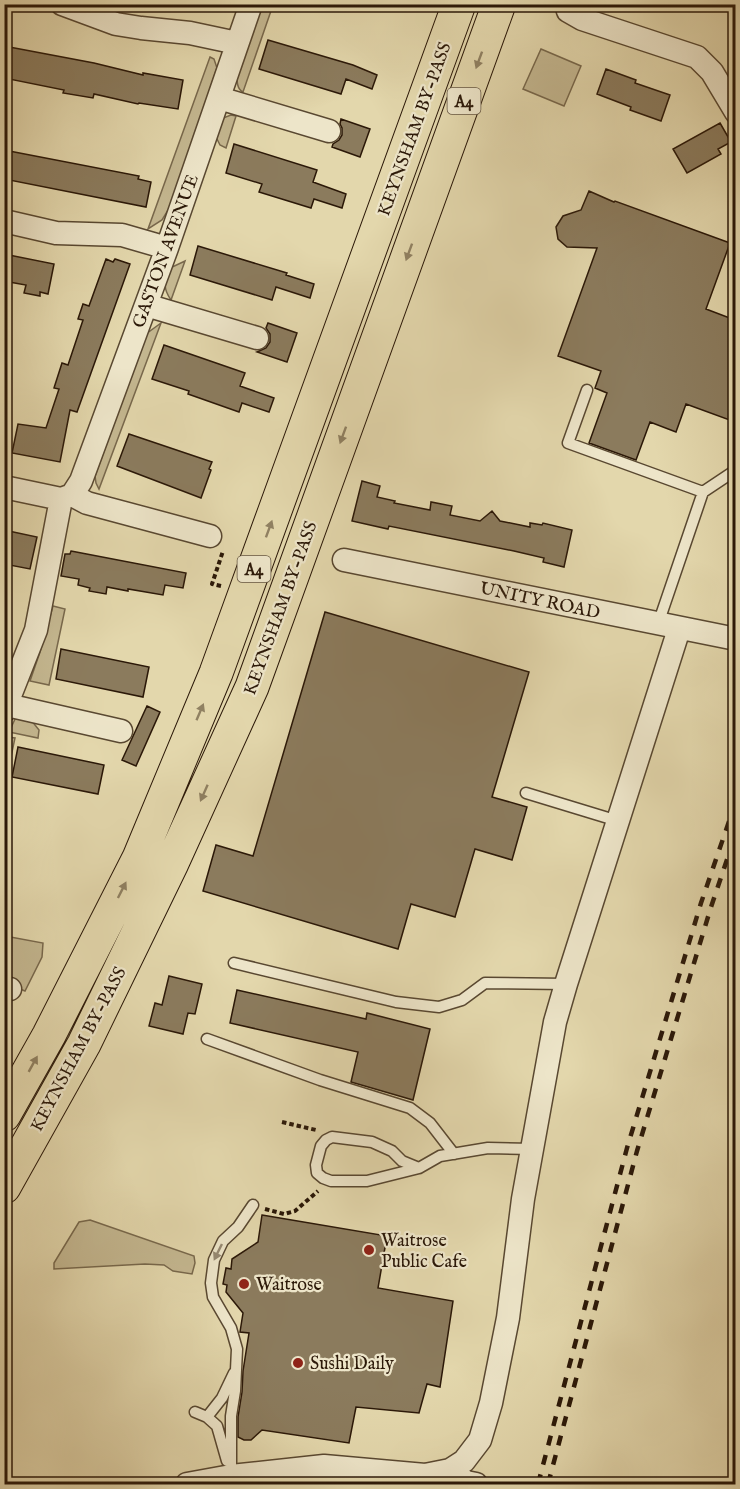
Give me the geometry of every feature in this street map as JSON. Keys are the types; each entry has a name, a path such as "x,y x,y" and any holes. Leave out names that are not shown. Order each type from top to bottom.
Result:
{"highway":[{"name":"KEYNSHAM BY-PASS","path":"4,1115 49,1035 139,858 216,673 459,4"},
{"name":"KEYNSHAM BY-PASS","path":"4,1187 84,1044 172,863 252,687 499,4"}],"street":[{"path":"62,4 116,24 190,33 237,43"},
{"name":"GASTON AVENUE","path":"6,708 36,630 66,497 81,481 167,248 251,4"},
{"path":"566,4 568,11 582,19 697,57 712,72 735,112"},
{"path":"219,98 329,131"},
{"path":"4,221 56,233 122,234 167,248"},
{"path":"146,305 257,338"},
{"path":"4,488 66,497 210,536"},
{"name":"UNITY ROAD","path":"344,560 735,639"},
{"path":"187,1485 231,1476 324,1466 425,1475 450,1470 464,1461 480,1440 491,1403 508,1318 523,1199 555,1022 618,822 668,627"},
{"path":"6,708 121,731"},
{"path":"450,1470 466,1482 476,1485"}],"lane":[{"path":"587,390 568,443 703,492"},
{"path":"668,627 703,492 735,470"},
{"path":"526,793 618,822"},
{"path":"234,963 396,1002 439,1007 462,1000 485,983 566,984"},
{"path":"207,1039 320,1080 410,1108 430,1123 454,1154"},
{"path":"420,1168 402,1161 392,1152 372,1142 332,1137 321,1146 316,1165 318,1173 331,1181 367,1181 420,1168 440,1156 488,1149 532,1149"},
{"path":"231,1476 231,1416 237,1349 231,1328 213,1297 212,1283 214,1260 223,1241 238,1227 253,1205"},
{"path":"207,1417 222,1398 237,1367"},
{"path":"195,1412 207,1417 217,1426 231,1476"}],"path":[{"path":"210,536 228,539 212,584 226,587"},
{"path":"282,1122 316,1130 332,1137"},
{"path":"253,1205 284,1214 295,1210 331,1181"}],"shaded area":[{"path":"261,5 273,5 243,92 238,87 237,75"},
{"path":"541,49 581,66 564,106 523,89"},
{"path":"210,57 214,59 217,68 170,207 162,220 148,229"},
{"path":"236,116 226,148 220,145 216,137 223,118"},
{"path":"185,261 171,300 165,288 168,273 170,268"},
{"path":"161,323 99,489 95,476 146,334"},
{"path":"53,606 65,609 49,685 30,681"},
{"path":"16,717 31,720 39,730 38,738 9,732"},
{"path":"7,737 15,738 5,785 5,745"},
{"path":"5,936 43,943 42,957 25,991 5,983"},
{"path":"90,1220 194,1256 192,1274 173,1271 164,1265 145,1264 54,1269 54,1263 79,1222"}],"building":[{"path":"268,40 353,65 377,75 372,89 346,79 341,94 259,69"},
{"path":"4,46 143,75 143,73 183,80 178,109 138,104 94,94 93,98 63,93 64,90 4,78"},
{"path":"606,69 636,80 635,83 670,95 661,121 630,110 631,107 597,94"},
{"path":"341,119 370,129 360,157 332,147 342,135"},
{"path":"720,123 731,142 718,149 721,154 687,173 673,149"},
{"path":"234,144 317,170 313,182 346,194 342,208 314,199 311,208 259,192 262,184 226,173"},
{"path":"4,150 139,176 138,179 151,182 146,207 4,179"},
{"path":"589,191 730,243 706,309 735,320 735,422 686,404 676,432 650,422 636,460 589,443 607,393 595,388 601,371 558,356 597,248 567,247 558,239 556,227 563,216 581,210"},
{"path":"198,246 287,273 286,275 314,284 310,298 276,287 272,300 190,275"},
{"path":"4,254 54,264 48,294 40,292 40,296 24,293 26,285 4,281"},
{"path":"106,259 113,262 115,259 130,264 77,412 70,410 60,462 12,453 18,424 46,428 59,389 54,388 62,363 68,365 83,320 78,319 83,304 89,306"},
{"path":"268,323 297,333 287,362 257,352 266,348 270,342 270,334 266,328"},
{"path":"164,345 245,373 240,386 274,398 269,412 242,403 239,412 188,394 189,391 152,379"},
{"path":"129,434 212,462 201,498 117,466"},
{"path":"362,481 380,486 377,497 395,501 394,503 430,510 431,502 452,506 450,515 480,521 492,511 500,521 530,527 530,523 542,525 543,523 572,530 564,567 543,562 544,558 514,551 389,526 388,529 352,521"},
{"path":"4,530 37,537 30,569 4,564"},
{"path":"71,551 186,573 183,588 165,585 163,595 107,587 106,594 89,591 90,588 78,585 79,579 61,576 65,554 70,554"},
{"path":"325,612 529,672 492,797 527,807 512,860 475,849 455,917 411,904 398,949 203,891 216,845 253,856"},
{"path":"61,649 149,667 143,697 56,679"},
{"path":"147,706 160,712 136,766 122,760"},
{"path":"18,747 104,765 98,794 12,777"},
{"path":"169,976 202,984 195,1014 188,1013 183,1034 149,1026 155,1003 162,1005"},
{"path":"237,990 366,1019 367,1013 430,1029 413,1100 351,1082 358,1052 230,1023"},
{"path":"262,1215 387,1236 378,1288 453,1301 440,1387 427,1384 419,1413 356,1407 349,1443 262,1430 251,1440 238,1437 238,1417 249,1333 240,1332 243,1313 226,1292 227,1285 223,1284 226,1268 231,1269 232,1259 258,1242"}],"railway":[{"path":"538,1484 627,1148 701,903 736,801"},
{"path":"548,1484 637,1151 711,907 736,833"}],"place":[{"name":"Waitrose Public Cafe","path":"369,1250"},
{"name":"Waitrose","path":"244,1284"},
{"name":"Sushi Daily","path":"298,1363"}]}
